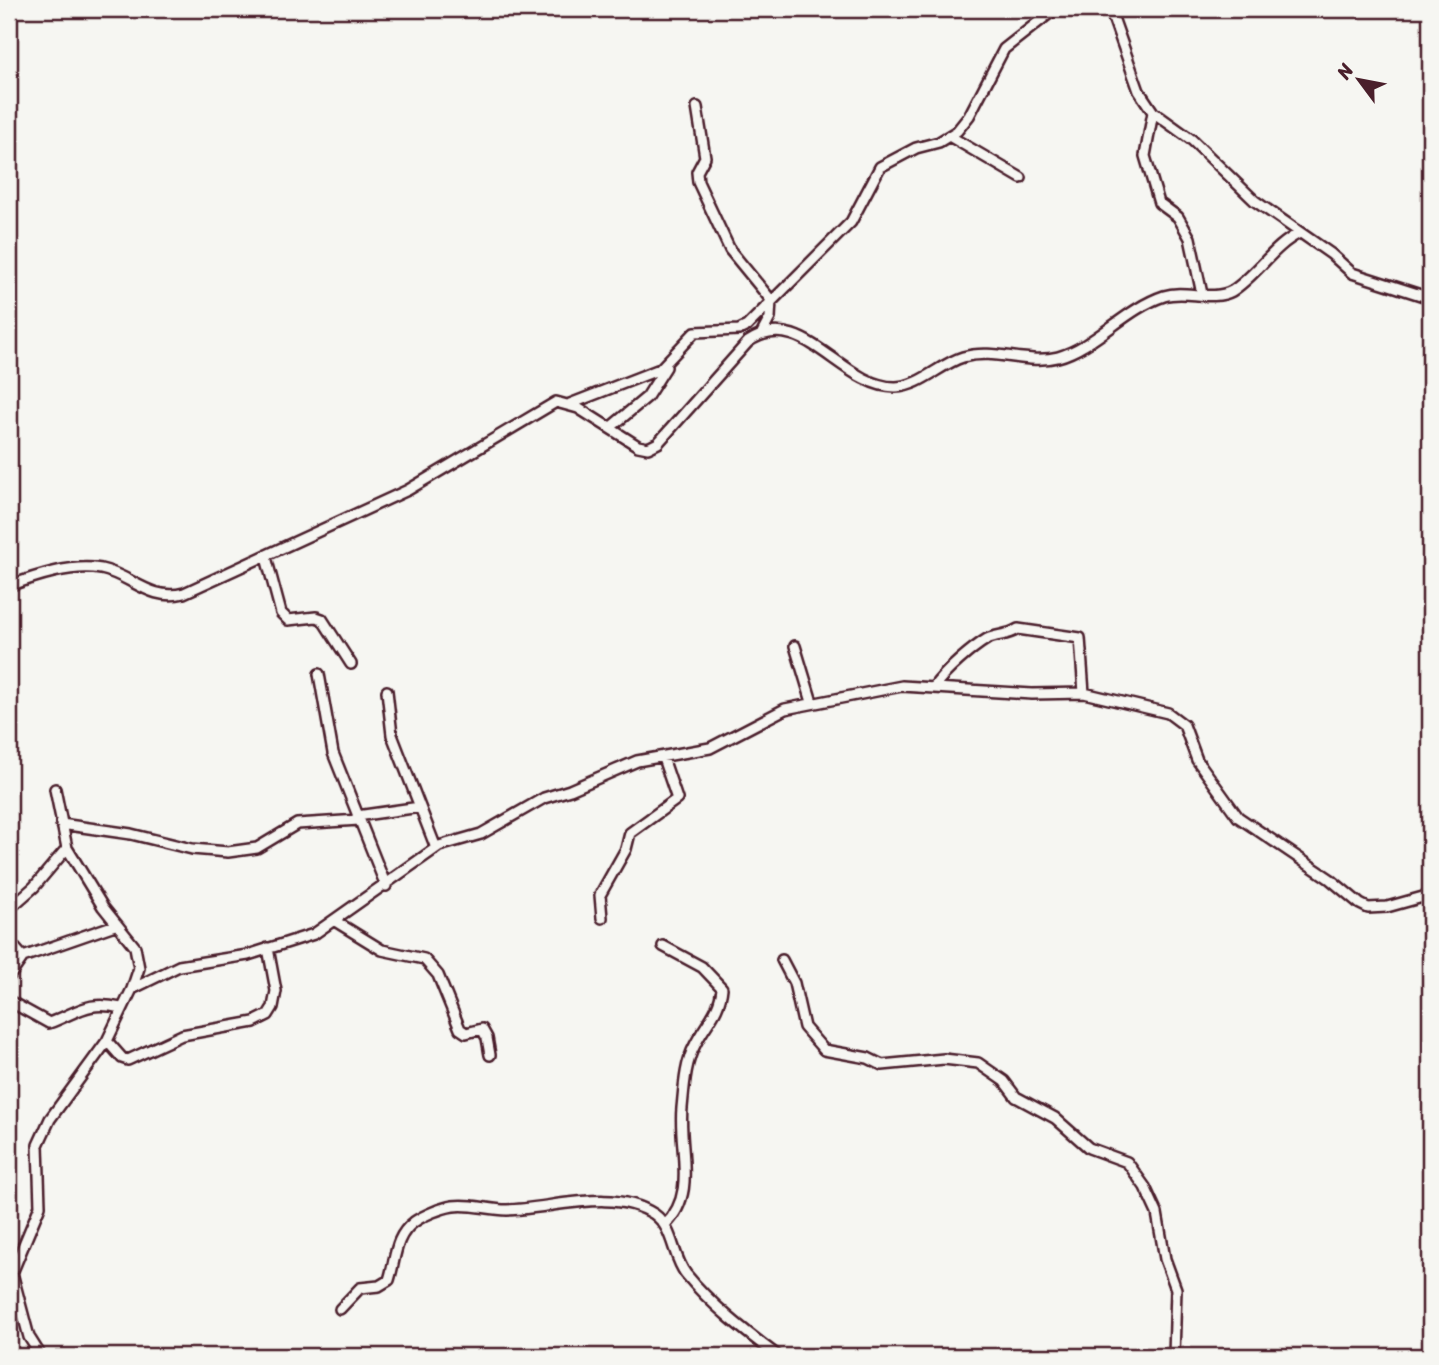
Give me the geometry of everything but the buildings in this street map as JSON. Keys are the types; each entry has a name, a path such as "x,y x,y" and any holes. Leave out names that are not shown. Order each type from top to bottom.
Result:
{"street":[{"path":"611,426 648,397 668,363 691,334 744,328 851,222 880,167 908,152 951,137 970,116 1004,50 1055,9"},
{"path":"1110,9 1139,91 1153,112 1192,140 1255,201 1289,226 1296,235 1363,279 1430,298"},
{"path":"570,404 611,426 638,446 653,446 748,342 762,333 770,318 771,300 730,250 698,182 696,173 705,157 697,107"},
{"path":"1153,112 1145,156 1159,203 1182,223 1190,238 1202,294"},
{"path":"951,137 1021,178"},
{"path":"762,333 791,334 805,339 855,376 881,386 908,385 970,355 997,353 1040,359 1060,356 1142,305 1182,292 1230,292 1296,235"},
{"path":"9,586 60,571 93,568 113,573 140,588 174,596 267,557 429,479 549,404 570,404 649,376 668,363"},
{"path":"267,557 281,613 288,620 316,617 323,620 351,663"},
{"path":"934,687 944,673 985,641 1010,635 1018,629 1080,638 1084,693"},
{"path":"795,646 812,702"},
{"path":"319,674 332,753 386,886"},
{"path":"132,989 179,966 248,955 314,934 386,886 436,848 481,834 544,798 570,790 637,761 710,748 774,713 876,689 934,687 1032,694 1084,693 1168,713 1184,725 1197,760 1238,817 1330,879 1360,904 1368,908 1387,907 1430,895"},
{"path":"387,691 392,735 436,848"},
{"path":"602,918 600,895 626,849 630,833 677,799 663,758"},
{"path":"41,1356 29,1337 12,1273 40,1206 38,1145 50,1119 107,1041 132,989 139,958 131,940 115,925 66,848 55,789"},
{"path":"61,824 131,834 192,849 228,852 257,848 297,824 358,818 420,807"},
{"path":"9,909 34,887 66,848"},
{"path":"335,921 382,950 424,959 438,975 460,1029 466,1033 482,1029 487,1038 490,1055"},
{"path":"9,977 23,957 115,925"},
{"path":"9,941 23,957"},
{"path":"663,946 702,967 722,988 718,1009 695,1044 688,1063 681,1119 683,1201 665,1225"},
{"path":"107,1041 122,1058 128,1060 182,1035 261,1020 274,1007 276,990 268,948"},
{"path":"782,960 794,983 804,1027 824,1050 867,1058 882,1065 944,1059 978,1063 1004,1081 1016,1097 1055,1118 1088,1148 1127,1163 1145,1187 1157,1213 1165,1259 1176,1290 1174,1356"},
{"path":"9,1001 49,1023 85,1006 96,1004 121,1008"},
{"path":"340,1309 360,1288 379,1286 389,1280 397,1245 414,1222 455,1206 529,1209 610,1200 646,1210 665,1225 688,1276 740,1326 778,1356"}]}
